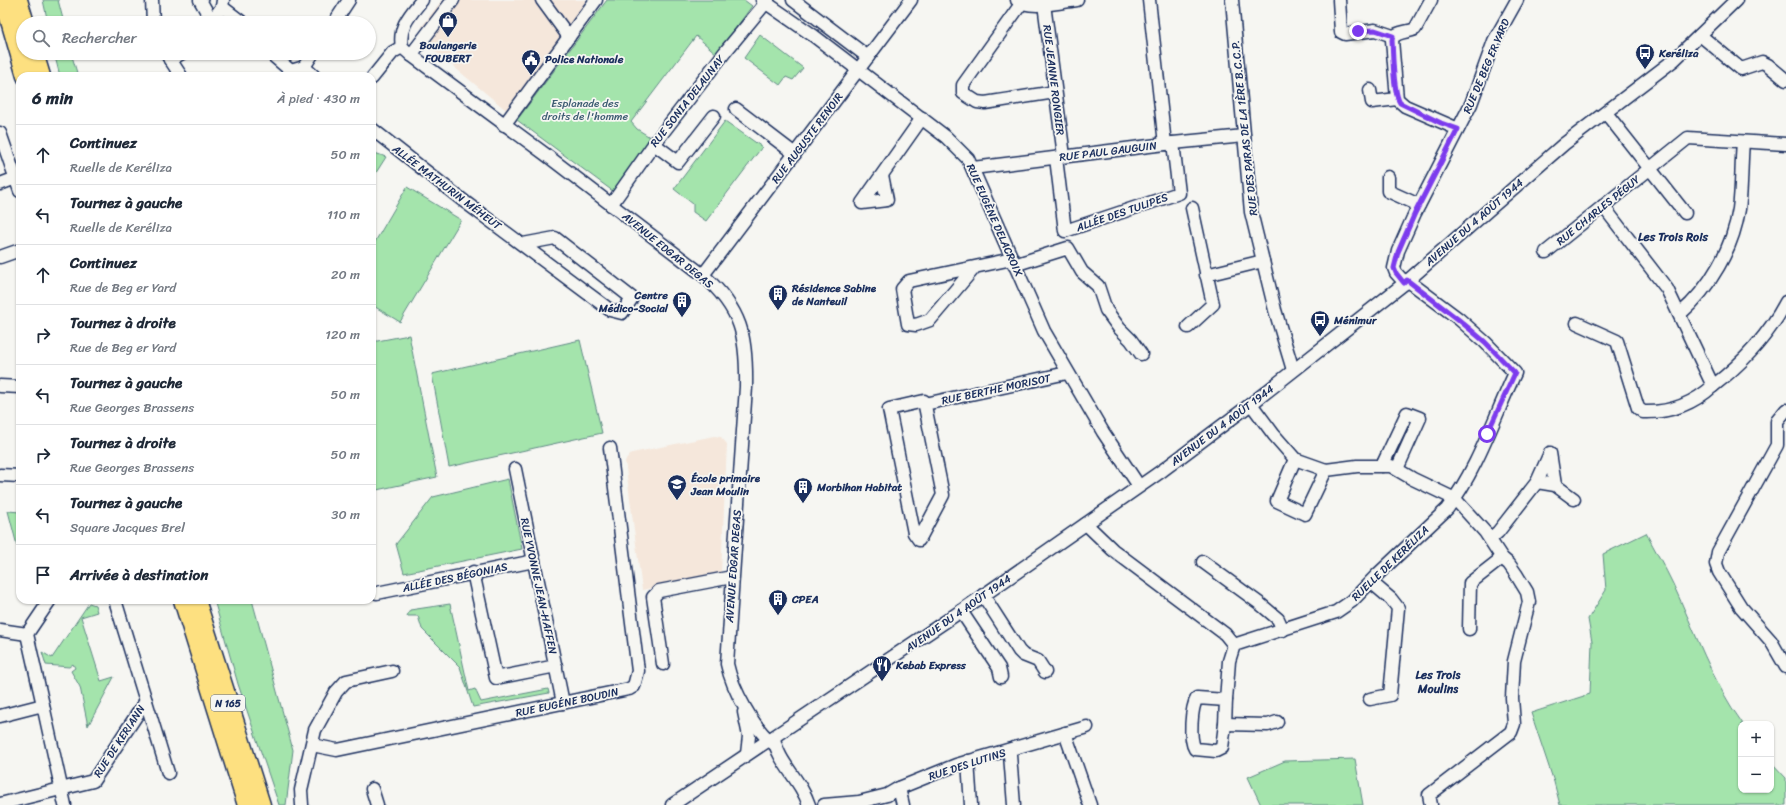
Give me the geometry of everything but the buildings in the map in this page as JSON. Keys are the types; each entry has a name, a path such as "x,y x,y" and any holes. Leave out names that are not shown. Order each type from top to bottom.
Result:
{"highway":[{"path":"4,0 16,40"},
{"path":"18,0 23,16"},
{"path":"29,0 29,16"},
{"path":"0,11 5,29 16,40"},
{"path":"22,60 25,72"},
{"path":"36,60 39,72"},
{"name":"N 165","path":"184,604 247,805"},
{"name":"N 165","path":"197,604 261,805"}],"street":[{"path":"152,0 153,16"},
{"path":"200,0 208,16"},
{"path":"339,16 349,0"},
{"path":"406,51 400,35 408,17 422,0"},
{"path":"376,73 392,52 406,51 453,0"},
{"path":"542,0 569,37"},
{"path":"504,125 596,0"},
{"path":"793,0 868,57"},
{"name":"RUE AUGUSTE RENOIR","path":"703,275 910,0"},
{"path":"1055,92 985,103 976,102 963,93 963,85 1019,2 1044,4 1077,0"},
{"path":"1149,0 1169,143"},
{"name":"RUE DES PARAS DE LA 1ÈRE B.C.C.P.","path":"1232,0 1251,212 1287,355 1293,370"},
{"path":"1339,0 1341,32 1345,34 1375,30 1393,36 1415,29 1431,0"},
{"name":"RUE DE BEG ER YARD","path":"1406,282 1396,273 1395,261 1419,205 1471,104 1501,26 1516,0"},
{"name":"AVENUE DU 4 AOÛT 1944","path":"672,805 689,795 747,754 772,740 961,611 1086,524 1251,404 1406,282 1564,144 1674,60 1736,0"},
{"name":"RUE EUGÈNE DELACROIX","path":"766,1 922,118 946,137 968,160 973,168 1044,331 1103,432 1139,486"},
{"name":"RUE SONIA DELAUNAY","path":"611,205 654,144 766,1"},
{"path":"215,16 223,4 236,16"},
{"name":"RUE JEANNE RONGIER","path":"1044,4 1055,92 1060,157"},
{"path":"1700,35 1741,69 1762,62 1786,80"},
{"path":"1393,36 1392,40 1397,99 1405,106 1458,129"},
{"name":"AVENUE EDGAR DEGAS","path":"406,51 703,275 725,297 735,312 742,329 746,358 742,440 726,664 731,682 743,703 772,740"},
{"path":"170,60 178,72"},
{"path":"278,60 291,71 304,67 309,60"},
{"path":"304,67 310,72"},
{"path":"1370,90 1372,102 1397,99"},
{"path":"736,108 795,154"},
{"name":"RUE CHARLES PÉGUY","path":"1606,113 1685,213"},
{"path":"654,144 678,162 714,116"},
{"path":"882,175 922,118"},
{"name":"ALLÉE MATHURIN MÉHEUT","path":"376,132 465,202 610,310 622,313 632,298 555,238 523,244"},
{"path":"0,133 16,178 0,184"},
{"name":"RUE PAUL GAUGUIN","path":"973,168 1169,143 1244,136"},
{"name":"RUE CHARLES PÉGUY","path":"1546,252 1688,138 1786,144"},
{"path":"1680,314 1691,304 1719,265 1734,231 1739,210 1744,142"},
{"name":"ALLÉE DES TULIPES","path":"1060,157 1065,231 1179,193 1169,143"},
{"path":"1388,177 1388,191 1419,205"},
{"path":"1604,206 1667,289 1713,386"},
{"path":"1188,328 1213,304 1192,208"},
{"path":"975,267 930,320 916,325 908,324 902,289 909,281 975,267 1013,262 1068,248 1082,272 1098,286 1106,310 1141,354"},
{"path":"0,258 16,252"},
{"path":"1206,275 1263,261"},
{"name":"RUELLE DE KERÉLIZA","path":"1234,645 1336,612 1352,601 1447,509 1455,499 1474,463 1515,373 1485,342 1459,320 1406,282"},
{"path":"1577,323 1617,341 1638,408 1643,412 1670,410 1689,403 1732,372 1753,350 1779,315 1786,302"},
{"name":"RUE BERTHE MORISOT","path":"925,404 943,495 919,540 914,532 890,409 924,401 925,404 1068,373"},
{"path":"0,386 16,387"},
{"path":"1251,404 1274,436 1295,459 1326,470 1357,466 1390,466 1455,499 1490,539 1502,558 1509,564 1527,592 1528,602 1514,661 1512,698 1514,724 1511,732 1428,795 1431,805"},
{"path":"1786,410 1777,421 1781,448 1718,552 1716,564 1719,572 1741,607 1771,641 1786,667"},
{"path":"1382,466 1407,412 1420,418 1397,470"},
{"name":"RUE EUGÉNE BOUDIN","path":"312,745 337,750 629,689 634,686 637,680 638,671 610,448"},
{"path":"1490,539 1498,532 1537,482 1550,453 1555,485"},
{"path":"1295,459 1277,501 1305,514 1326,470"},
{"name":"RUE YVONNE JEAN-HAFFEN","path":"515,469 564,703"},
{"path":"0,475 16,476"},
{"path":"1537,482 1555,485 1574,499"},
{"path":"1086,524 1114,550 1225,634 1234,645 1229,661 1225,724 1222,748 1216,751 1195,748 1191,742 1194,704 1197,698 1226,700"},
{"path":"1469,629 1470,583 1502,558"},
{"name":"ALLÉE DES BÉGONIAS","path":"377,593 473,572 534,561"},
{"path":"1203,562 1278,618 1283,630"},
{"path":"473,572 496,678 556,666"},
{"path":"663,664 653,596 659,591 732,577"},
{"path":"1370,699 1390,695 1398,608 1371,582"},
{"path":"983,595 1019,651 1023,655 1038,661 1045,672"},
{"path":"47,604 27,634 65,805"},
{"path":"116,604 168,773"},
{"path":"961,611 999,668 1001,677"},
{"path":"0,630 27,634"},
{"path":"302,805 301,790 315,730 336,692 346,681 392,671"},
{"path":"728,672 735,679 810,805"},
{"name":"RUE DE KERIANN","path":"0,804 93,781 146,701"},
{"path":"743,703 749,736 747,754"},
{"path":"0,716 43,706"},
{"path":"1225,724 1268,725 1277,722"},
{"name":"RUE DES LUTINS","path":"824,805 859,802 887,795 899,788 968,761 1087,727"},
{"path":"1064,733 1090,805"},
{"path":"1009,750 1014,805"},
{"path":"968,761 971,805"},
{"path":"899,788 903,805"},
{"path":"372,789 377,805"}],"shaded area":[{"path":"442,0 592,0 552,56 506,110 425,43 422,26"},
{"name":"École primaire Jean Moulin","path":"714,436 721,437 727,444 721,574 642,590 625,461 632,453"}],"green space":[{"path":"43,0 58,0 62,16 46,16"},
{"name":"Esplanade des droits de l'homme","path":"607,0 744,0 752,6 717,54 696,36 631,122 637,129 653,139 614,192 517,120"},
{"path":"760,35 803,68 793,80 786,77 780,85 744,58"},
{"path":"56,60 73,60 77,72 59,72"},
{"path":"725,121 762,147 706,221 693,212 693,204 674,189"},
{"path":"376,153 386,157 376,173"},
{"path":"407,187 461,220 400,322 376,307 376,240"},
{"path":"409,335 437,477 376,490 376,341"},
{"path":"580,340 602,433 449,467 432,374"},
{"path":"508,479 522,549 404,573 396,544 433,497"},
{"path":"8,511 16,512 16,542"},
{"path":"1646,533 1673,584 1713,674 1741,721 1738,721 1738,793 1774,793 1774,765 1786,778 1786,805 1560,805 1531,713 1590,694 1592,642 1588,619 1606,590 1603,554"},
{"path":"88,604 95,605 97,612 81,617 101,681 114,677 88,726 80,687 71,671 75,668 73,664 69,667 46,665 42,652 52,658"},
{"path":"215,604 253,604 293,750 286,805 279,805 238,684"},
{"path":"450,604 469,691 475,689 481,702 548,689 549,693 473,707 460,667 422,629 418,616 407,616 410,610"},
{"path":"1355,759 1363,805 1261,805 1248,777 1285,761"}],"place":[{"name":"Boulangerie FOUBERT","path":"448,38"},
{"name":"Keréliza","path":"1645,70"},
{"name":"Police Nationale","path":"531,76"},
{"name":"Résidence Sabine de Nanteuil","path":"778,311"},
{"name":"Centre Médico-Social","path":"682,318"},
{"name":"Ménimur","path":"1320,337"},
{"name":"École primaire Jean Moulin","path":"677,501"},
{"name":"Morbihan Habitat","path":"803,504"},
{"name":"CPEA","path":"778,616"},
{"name":"Kebab Express","path":"882,682"}],"district":[{"name":"Les Trois Rois","path":"1673,237"},
{"name":"Les Trois Moulins","path":"1438,682"}],"route":[{"path":"1358,31 1375,30 1393,36 1392,40 1397,99 1400,103 1414,111 1458,129 1415,213 1398,252 1394,268 1404,283 1407,280 1459,320 1485,342 1515,373 1487,434"}]}
